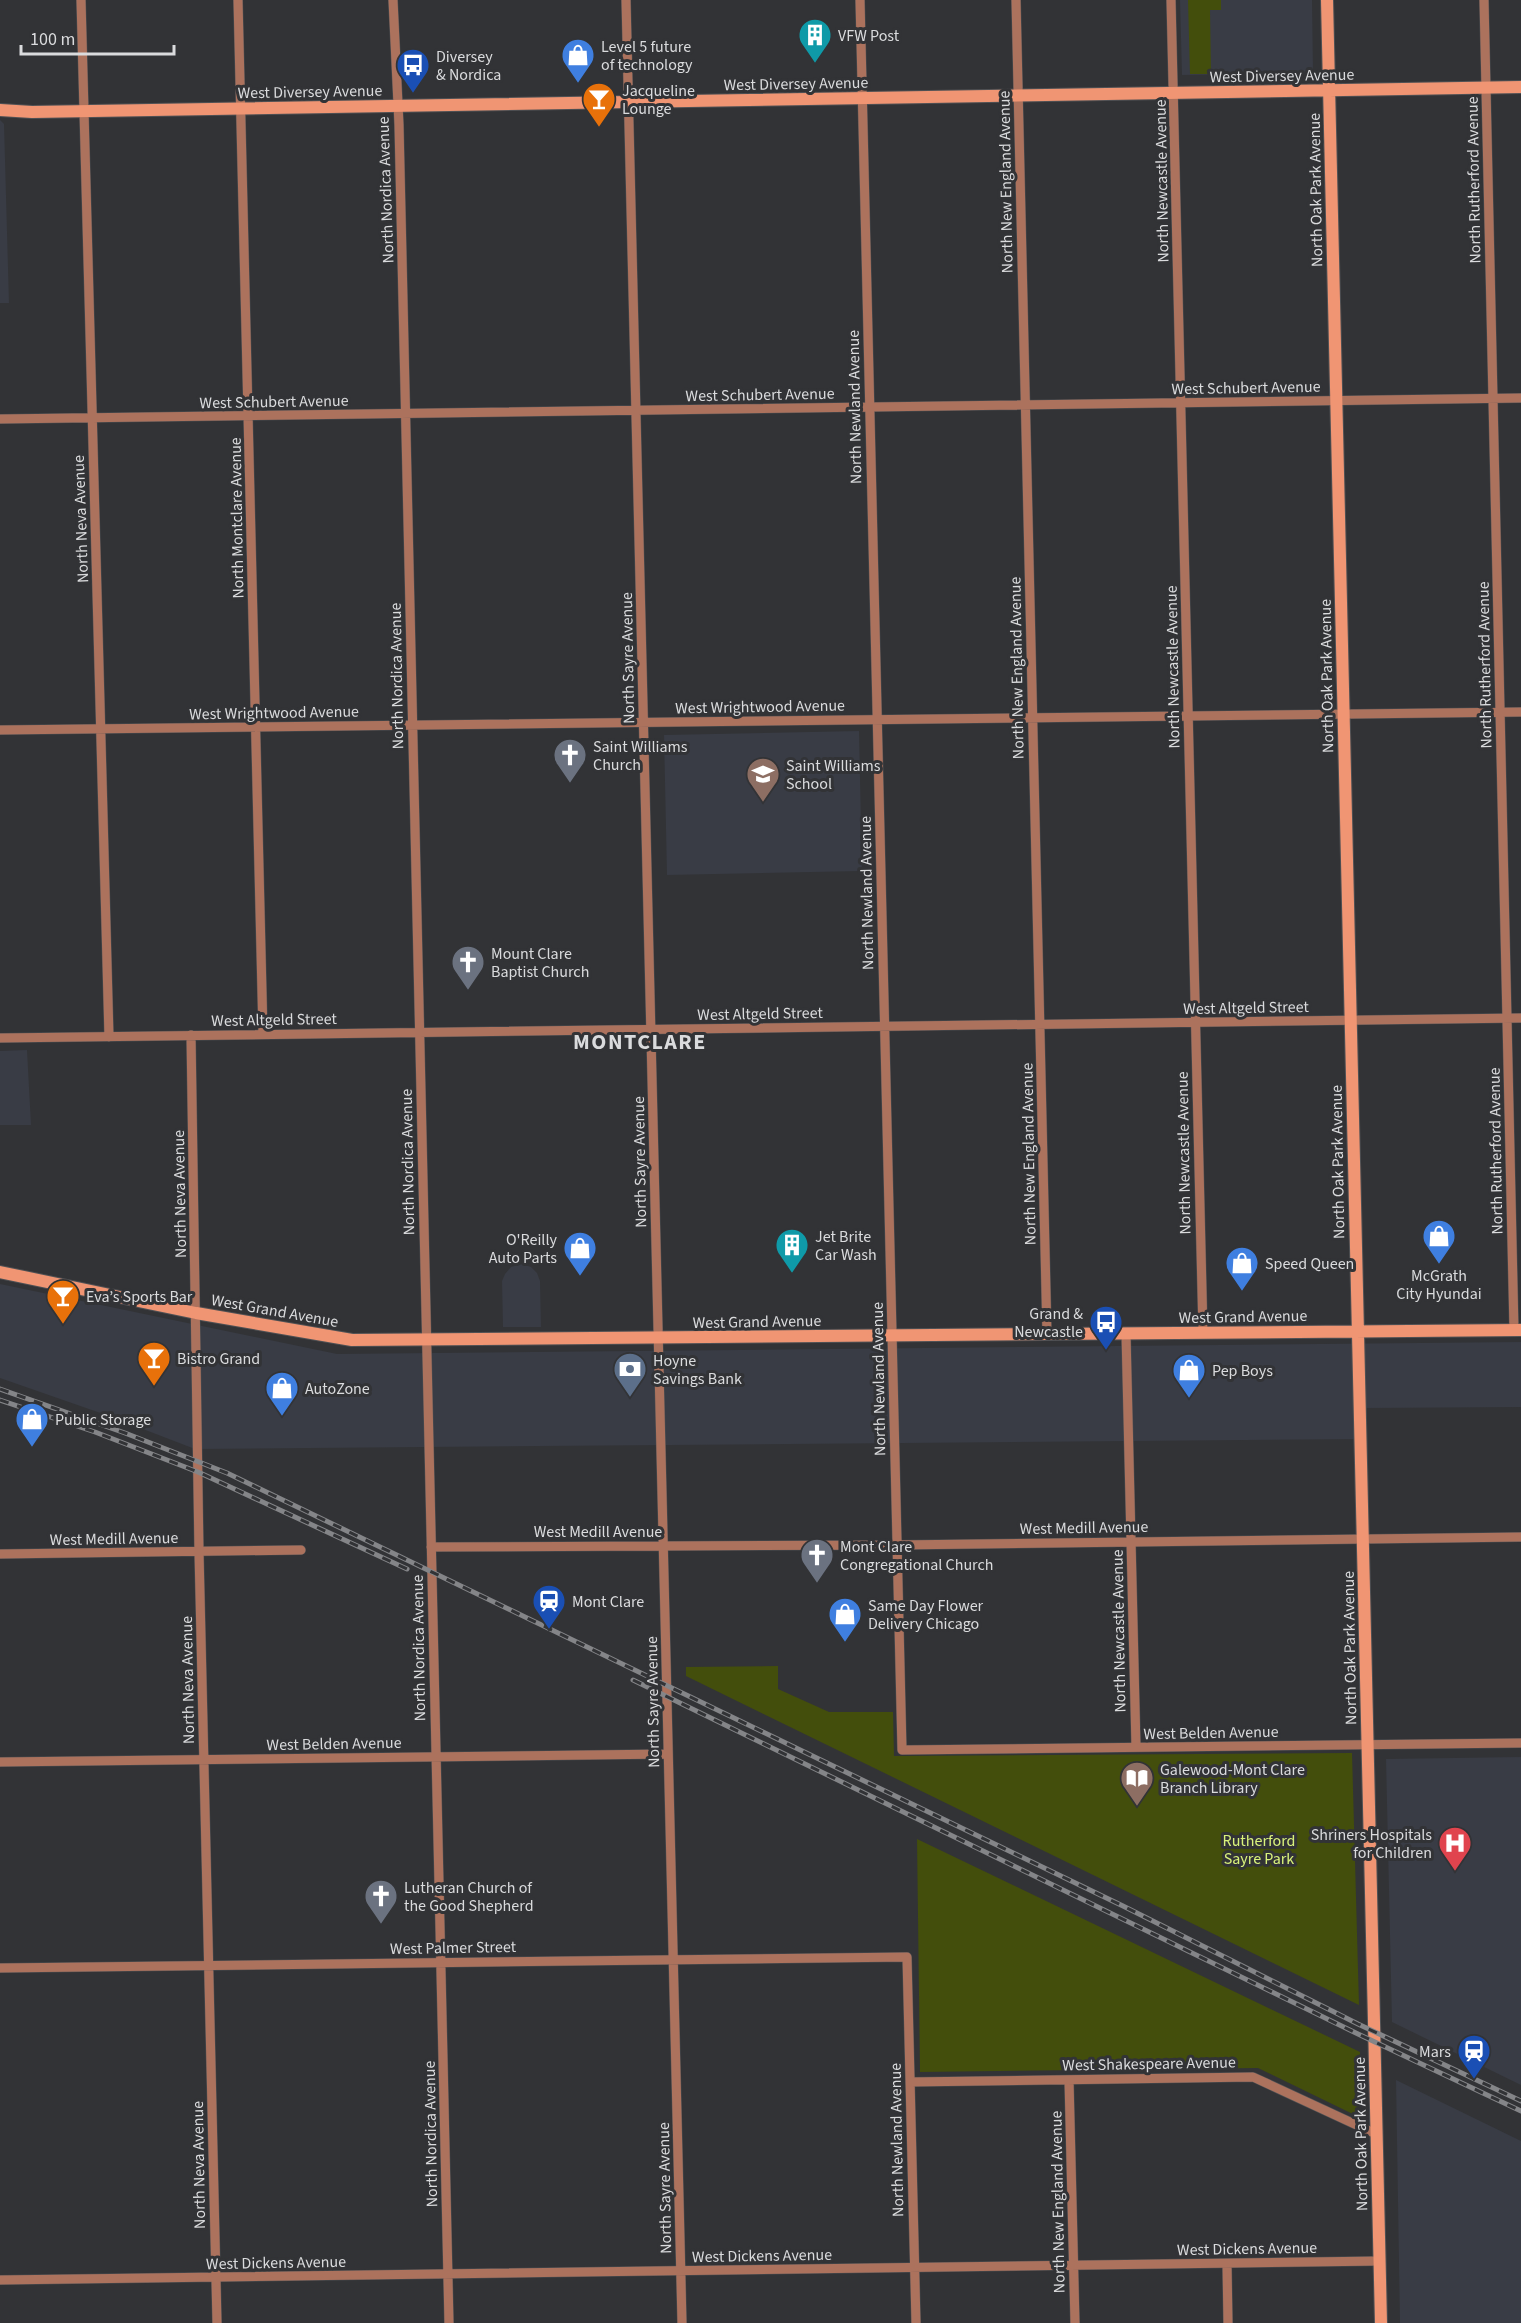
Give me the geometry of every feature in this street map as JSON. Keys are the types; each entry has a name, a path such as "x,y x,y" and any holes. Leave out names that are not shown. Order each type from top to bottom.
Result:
{"main road":[{"name":"North Oak Park Avenue","path":"1327,0 1381,2323"},
{"name":"West Diversey Avenue","path":"0,110 84,111 1521,87"},
{"name":"West Grand Avenue","path":"0,1272 196,1312 352,1340 1518,1330"}],"street":[{"name":"North Neva Avenue","path":"81,0 109,1036"},
{"name":"North Montclare Avenue","path":"238,0 263,1034"},
{"name":"North Nordica Avenue","path":"393,0 405,414 449,2323"},
{"name":"North Sayre Avenue","path":"626,0 682,2323"},
{"name":"North Newland Avenue","path":"860,0 902,1750"},
{"name":"North New England Avenue","path":"1016,0 1047,1335"},
{"name":"North Newcastle Avenue","path":"1171,0 1203,1333"},
{"name":"North Rutherford Avenue","path":"1484,0 1507,1019 1518,1330"},
{"name":"West Schubert Avenue","path":"0,420 1521,398"},
{"name":"West Wrightwood Avenue","path":"0,730 1521,712"},
{"name":"West Altgeld Street","path":"0,1038 1521,1018"},
{"name":"North Neva Avenue","path":"191,1035 199,1552 217,2323"},
{"name":"North Newcastle Avenue","path":"1126,1334 1136,1747"},
{"name":"West Medill Avenue","path":"431,1547 897,1545 1521,1537"},
{"name":"West Medill Avenue","path":"0,1554 301,1550"},
{"name":"West Belden Avenue","path":"902,1750 1521,1743"},
{"name":"West Belden Avenue","path":"0,1762 668,1754"},
{"name":"North Newland Avenue","path":"907,1957 916,2323"},
{"name":"West Palmer Street","path":"0,1968 907,1957"},
{"name":"West Shakespeare Avenue","path":"910,2082 1253,2077 1377,2134"},
{"name":"North New England Avenue","path":"1069,2080 1075,2323"},
{"name":"West Dickens Avenue","path":"0,2280 1380,2261"},
{"path":"1227,2264 1228,2323"}],"shaded area":[{"path":"1180,0 1312,0 1313,73 1182,75"},
{"path":"0,120 4,124 9,303 0,303"},
{"name":"Saint Williams School","path":"859,731 862,871 667,875 664,735"},
{"path":"27,1050 31,1125 0,1125 0,1051"},
{"path":"522,1264 531,1267 537,1273 540,1281 541,1327 503,1327 502,1281 511,1267"},
{"path":"0,1284 337,1354 1521,1342 1521,1407 1366,1408 1366,1439 195,1449 0,1378"},
{"name":"Shriners Hospitals for Children","path":"1521,1757 1521,2085 1392,2022 1386,1759"},
{"path":"1396,2080 1521,2141 1521,2323 1400,2323"}],"green space":[{"path":"1188,0 1221,0 1221,10 1210,10 1211,74 1190,74"},
{"name":"Rutherford Sayre Park","path":"778,1666 778,1689 829,1712 893,1712 894,1756 1352,1753 1359,2005 686,1676 686,1667"},
{"path":"917,1839 1360,2052 1359,2117 1258,2068 920,2072"}],"railway":[{"path":"0,1389 125,1433 227,1473 1123,1906 1358,2024 1521,2101"},
{"path":"0,1400 95,1432 198,1472 407,1569"},
{"path":"633,1680 1358,2034 1521,2111"}],"place":[{"name":"VFW Post","path":"815,64"},
{"name":"Level 5 future of technology","path":"578,84"},
{"name":"Diversey & Nordica","path":"413,94"},
{"name":"Jacqueline Lounge","path":"599,128"},
{"name":"Saint Williams Church","path":"570,784"},
{"name":"Saint Williams School","path":"763,803"},
{"name":"Mount Clare Baptist Church","path":"468,991"},
{"name":"McGrath City Hyundai","path":"1439,1265"},
{"name":"Jet Brite Car Wash","path":"792,1274"},
{"name":"O'Reilly Auto Parts","path":"580,1277"},
{"name":"Speed Queen","path":"1242,1292"},
{"name":"Eva’s Sports Bar","path":"63,1325"},
{"name":"Grand & Newcastle","path":"1106,1351"},
{"name":"Bistro Grand","path":"154,1387"},
{"name":"Hoyne Savings Bank","path":"630,1398"},
{"name":"Pep Boys","path":"1189,1399"},
{"name":"AutoZone","path":"282,1417"},
{"name":"Public Storage","path":"32,1448"},
{"name":"Mont Clare Congregational Church","path":"817,1584"},
{"name":"Mont Clare","path":"549,1630"},
{"name":"Same Day Flower Delivery Chicago","path":"845,1643"},
{"name":"Galewood-Mont Clare Branch Library","path":"1137,1807"},
{"name":"Shriners Hospitals for Children","path":"1455,1872"},
{"name":"Lutheran Church of the Good Shepherd","path":"381,1925"},
{"name":"Mars","path":"1474,2080"}],"district":[{"name":"MONTCLARE","path":"640,1041"}]}
